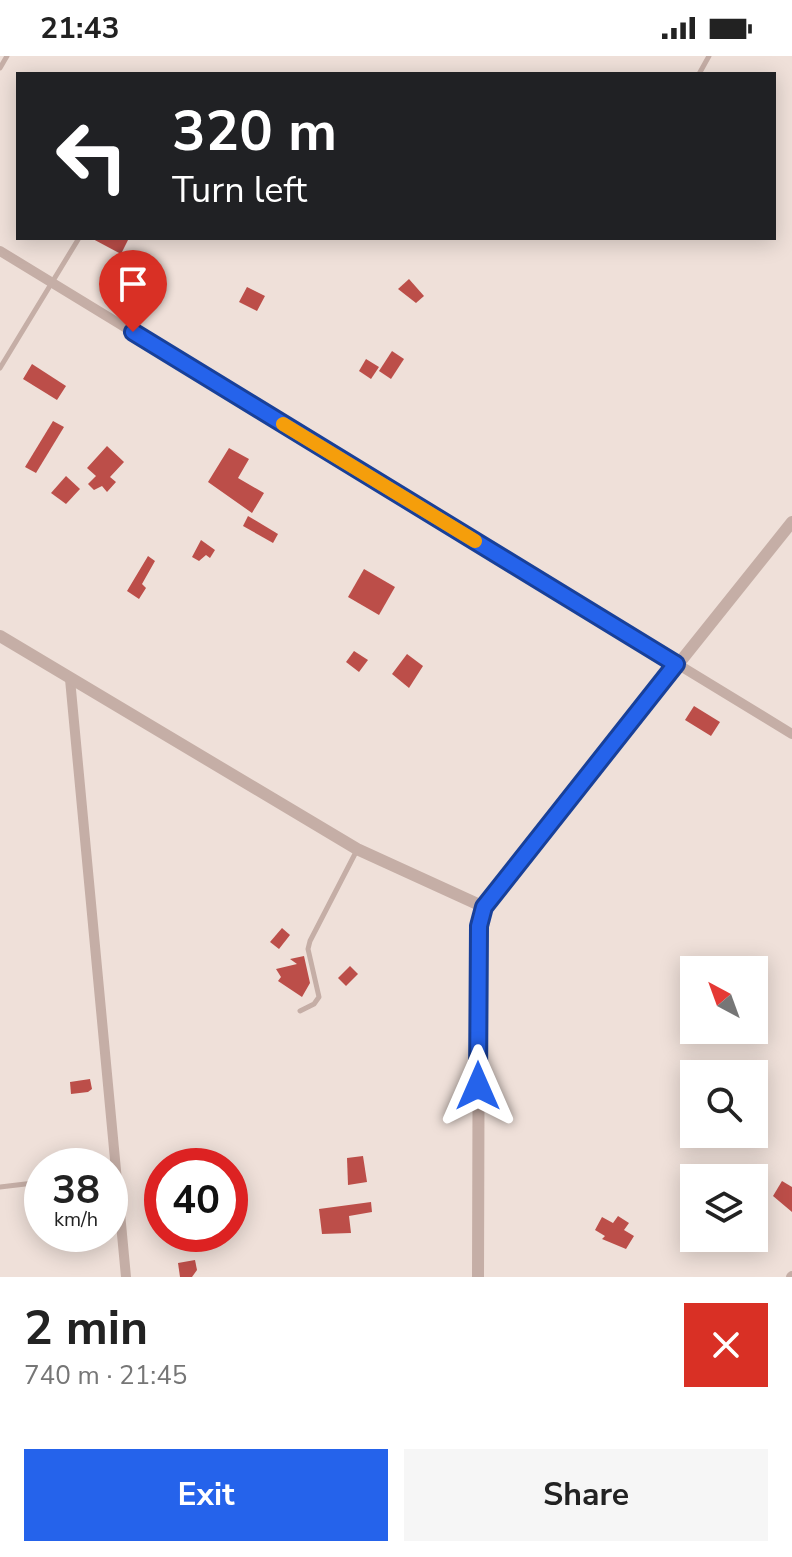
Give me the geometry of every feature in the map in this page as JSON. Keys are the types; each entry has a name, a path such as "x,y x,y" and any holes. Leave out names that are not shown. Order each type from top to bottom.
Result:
{"street":[{"path":"0,251 792,734"},
{"path":"478,1277 479,926 484,907 792,522"},
{"path":"0,636 357,849 484,907"},
{"path":"70,679 111,1148"},
{"path":"123,1252 126,1277"}],"lane":[{"path":"0,68 7,56"},
{"path":"0,368 78,240"},
{"path":"300,1011 314,1004 319,997 308,949 310,941 357,849"},
{"path":"0,1187 24,1184"}],"building":[{"path":"95,240 128,240 121,254"},
{"path":"409,279 424,296 416,303 398,289"},
{"path":"247,287 265,296 257,311 239,302"},
{"path":"392,351 404,359 391,379 379,371"},
{"path":"366,359 379,367 371,379 359,371"},
{"path":"32,364 66,386 57,400 23,379"},
{"path":"53,421 64,427 36,473 25,467"},
{"path":"107,446 124,462 110,477 116,482 107,492 102,486 94,490 88,484 96,476 87,468"},
{"path":"229,448 249,459 238,478 264,493 252,513 208,482"},
{"path":"66,476 80,489 66,504 51,493"},
{"path":"248,516 278,534 273,543 243,526"},
{"path":"201,540 215,550 210,558 206,555 199,561 192,557"},
{"path":"148,556 155,561 142,584 146,588 139,599 127,591"},
{"path":"364,569 395,587 379,615 348,597"},
{"path":"354,651 368,660 359,672 346,662"},
{"path":"407,654 423,666 409,688 392,674"},
{"path":"694,706 720,722 711,736 685,720"},
{"path":"282,928 290,935 279,949 270,942"},
{"path":"304,956 310,983 302,997 278,981 281,977 276,969 297,964 290,959"},
{"path":"350,966 358,974 346,986 338,978"},
{"path":"90,1079 92,1089 71,1094 70,1082"},
{"path":"363,1156 367,1182 348,1185 347,1158"},
{"path":"782,1181 792,1187 792,1212 773,1196"},
{"path":"371,1202 372,1212 349,1216 351,1233 322,1234 319,1209"},
{"path":"618,1216 629,1223 624,1230 634,1236 626,1249 602,1239 605,1236 595,1230 602,1217 613,1223"},
{"path":"195,1260 197,1270 192,1277 180,1277 178,1263"}],"slow traffic":[{"path":"283,424 475,541"}],"route":[{"path":"133,332 676,664 484,907 479,926 478,1086"}]}
